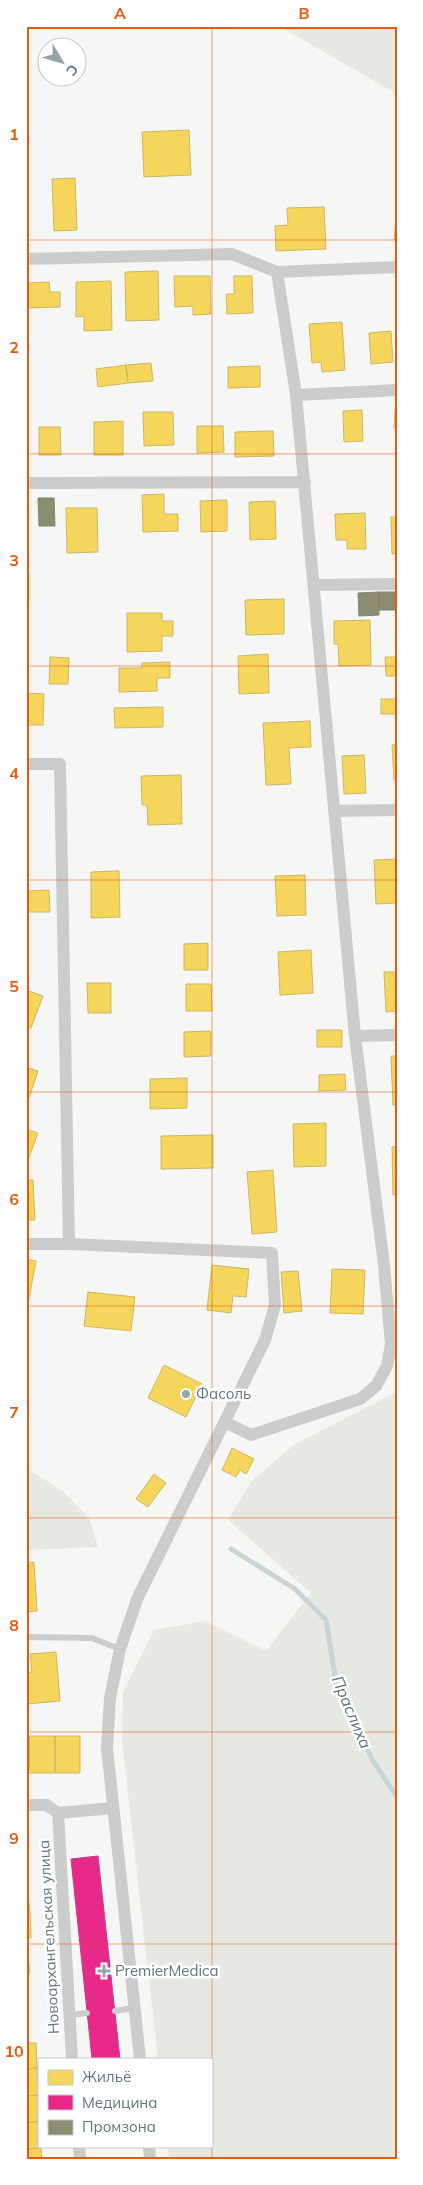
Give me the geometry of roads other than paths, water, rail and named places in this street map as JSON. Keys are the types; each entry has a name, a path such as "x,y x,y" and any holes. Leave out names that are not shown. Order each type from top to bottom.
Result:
{"street":[{"path":"26,259 232,254 277,272 397,267"},
{"path":"225,1422 251,1435 360,1399 376,1386 387,1366 391,1344 384,1265 355,1036 296,395 277,272"},
{"path":"296,395 397,390"},
{"path":"26,483 305,482"},
{"path":"314,585 397,584"},
{"path":"26,764 60,764 69,1244"},
{"path":"334,811 397,810"},
{"path":"355,1036 397,1035"},
{"path":"26,1244 69,1244 272,1253 275,1305 265,1340 138,1597 120,1649 110,1698 107,1748 140,2058"},
{"path":"384,1265 397,1265"},
{"path":"26,1805 47,1805 58,1813 113,1808"},
{"name":"Новоархангельская улица","path":"58,1813 72,2058"}],"lane":[{"path":"26,1637 92,1638 120,1649"},
{"path":"115,2010 134,2008"},
{"path":"70,2015 88,2013"}],"waterway":[{"name":"Праслиха","path":"231,1549 295,1589 326,1620 336,1682 372,1759 397,1797"}],"place":[{"name":"Фасоль","path":"186,1394"},
{"name":"PremierMedica","path":"104,1971"}]}
